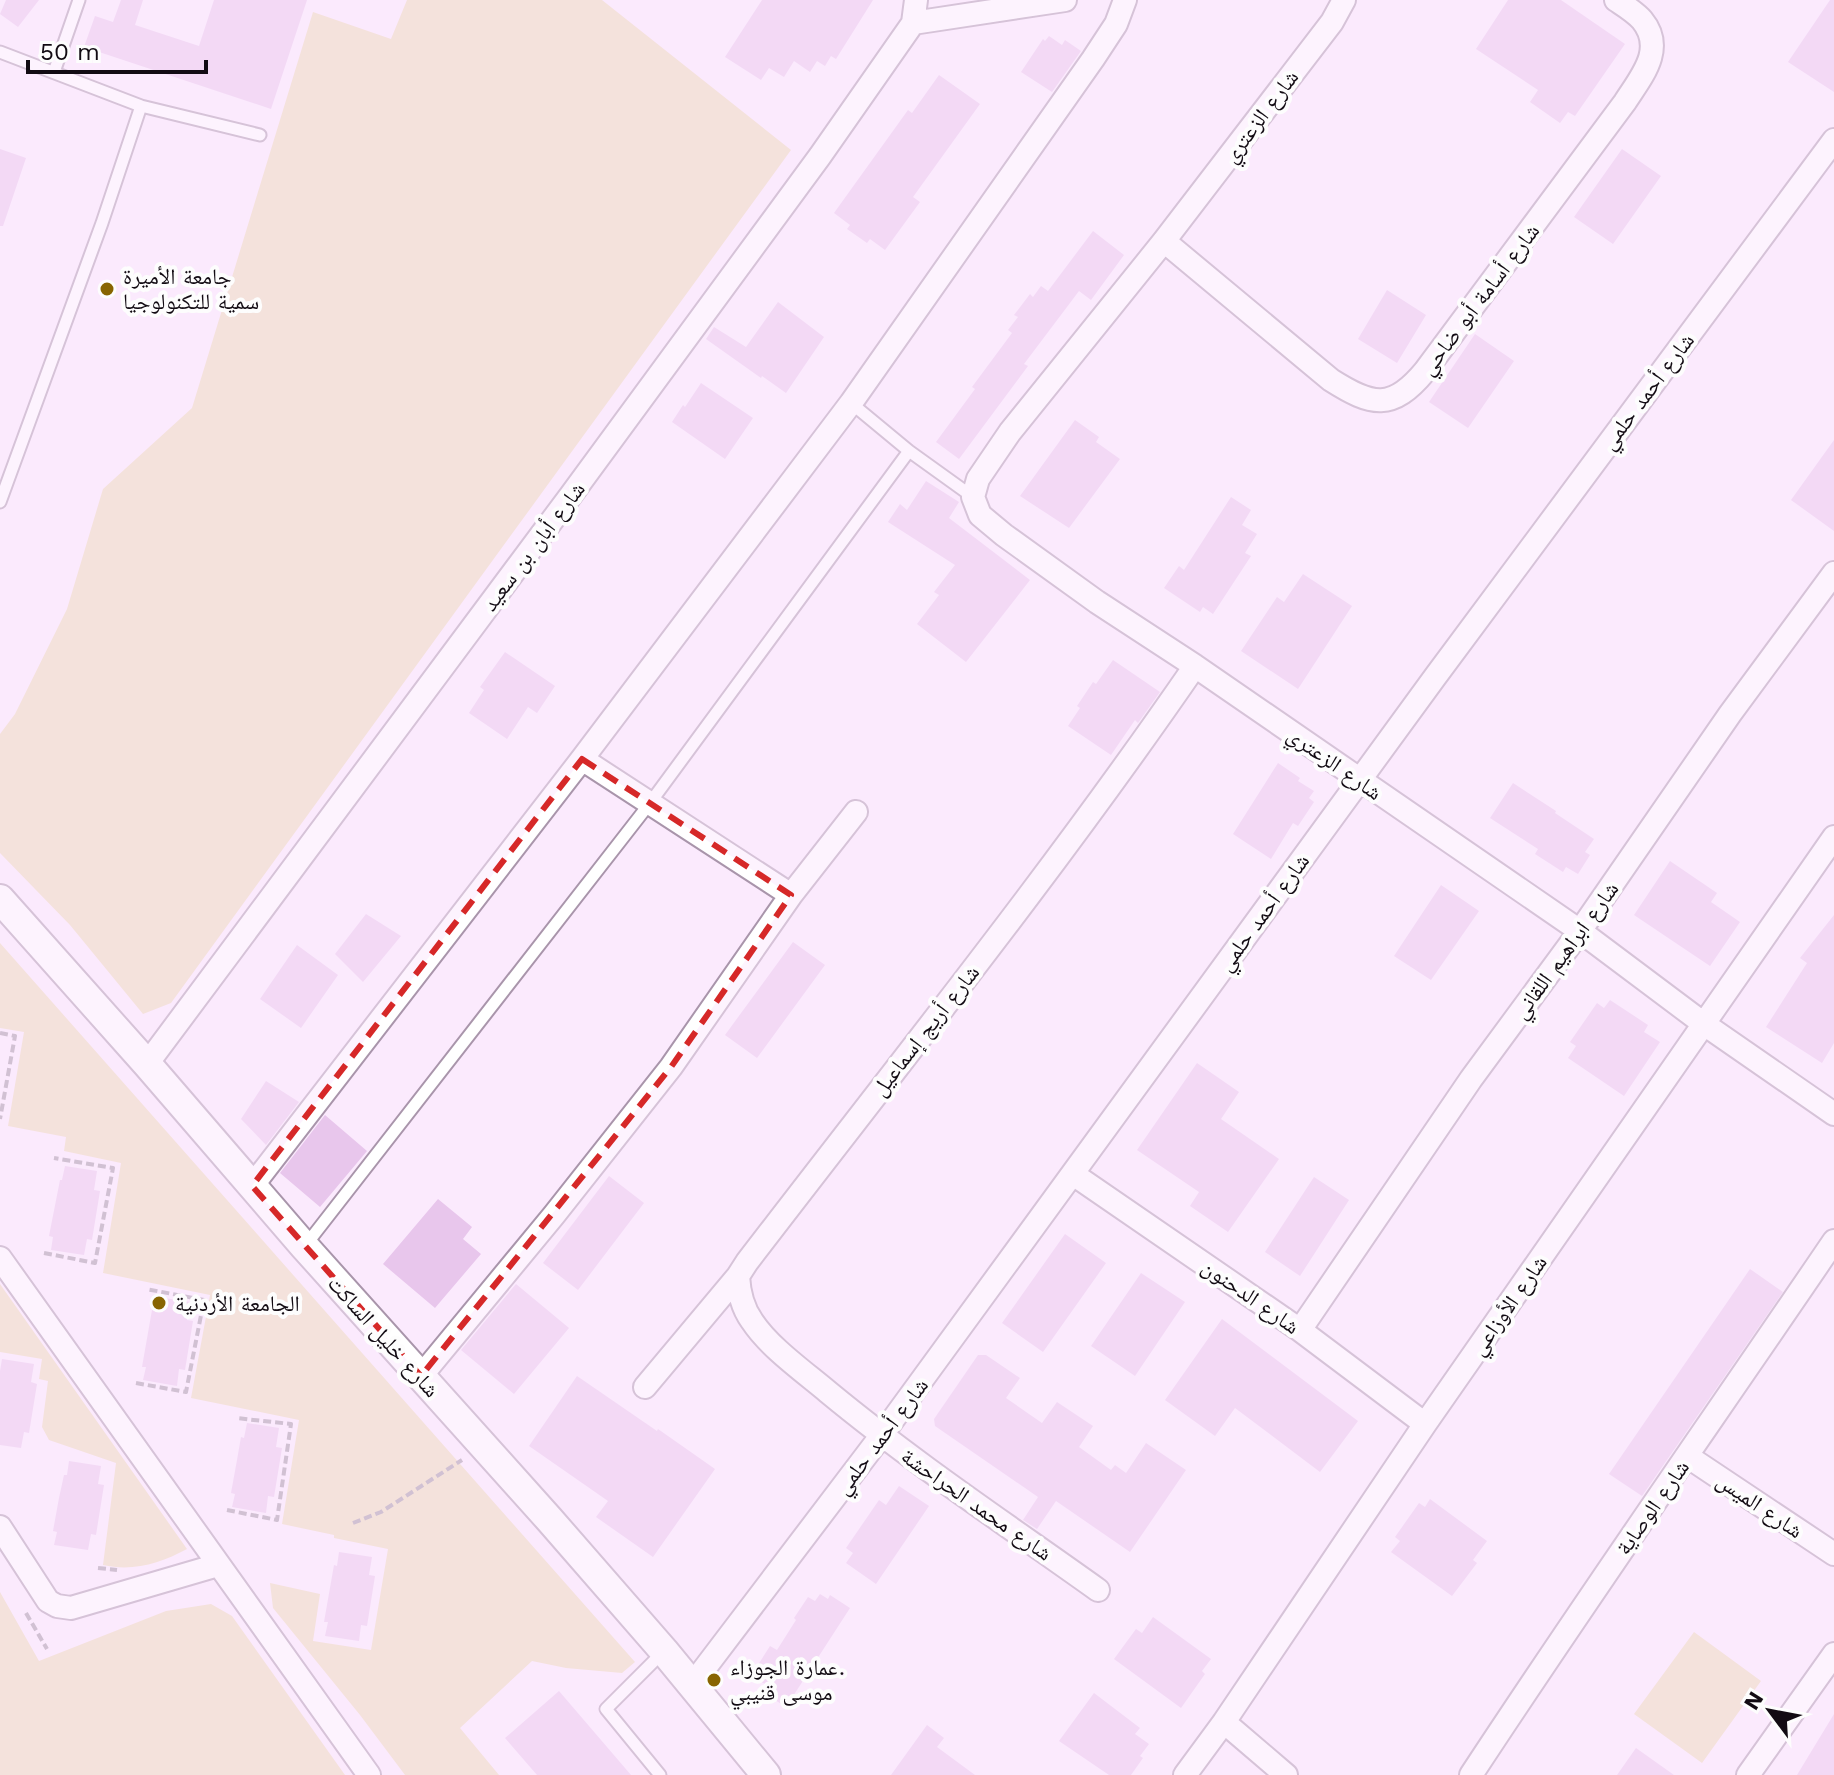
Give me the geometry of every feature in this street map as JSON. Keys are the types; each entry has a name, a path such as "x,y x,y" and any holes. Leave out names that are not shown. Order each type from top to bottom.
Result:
{"street":[{"path":"916,0 913,23 1065,0"},
{"path":"252,1186 582,759 851,403 1093,59 1116,24 1125,0"},
{"name":"شارع الزعتري","path":"1344,0 1332,22 1164,241 1010,432 978,479 973,497 980,515 1097,602 1580,931 1704,1024 1834,1114"},
{"name":"شارع أسامة أبو ضاحي","path":"1164,241 1331,380 1368,399 1393,399 1414,385 1425,371 1625,102 1647,67 1653,45 1649,31 1641,19 1616,0"},
{"name":"شارع أبان بن سعيد","path":"147,1064 709,307 913,23"},
{"name":"شارع أحمد حلمي","path":"692,1685 881,1436 1359,780 1834,140"},
{"name":"شارع ابراهيم اللقاني","path":"1300,1330 1471,1079 1834,573"},
{"name":"شارع أريج إسماعيل","path":"645,1387 738,1276 1073,837 1195,666"},
{"path":"582,759 791,895"},
{"path":"421,1376 671,1067 791,895 856,812"},
{"name":"شارع الأوزاعي","path":"1185,1775 1834,837"},
{"name":"شارع خليل الساكت","path":"0,899 664,1651 766,1775"},
{"name":"شارع الدحنون","path":"1073,1174 1300,1330 1425,1424"},
{"name":"شارع الوصاية","path":"1471,1775 1561,1637 1834,1241"},
{"path":"0,1258 369,1775"},
{"name":"شارع محمد الحراحشة","path":"738,1276 744,1309 754,1325 810,1377 881,1436 1098,1590"},
{"name":"شارع الميس","path":"1687,1456 1834,1554"},
{"path":"0,1527 48,1601 57,1606 71,1608 218,1565"},
{"path":"1748,1775 1834,1654"},
{"path":"1224,1722 1286,1775"}],"lane":[{"path":"54,72 79,0"},
{"path":"0,52 141,106 260,135"},
{"path":"0,502 102,223 141,106"},
{"name":"شارع الزعتري","path":"851,403 909,451 973,497"},
{"path":"304,1246 650,803 909,451"},
{"path":"660,1775 606,1709 664,1651"}],"path":[{"path":"0,1033 15,1036 0,1119"},
{"path":"44,1253 95,1263 113,1168 54,1158"},
{"path":"136,1383 186,1392 204,1300 146,1289"},
{"path":"227,1510 277,1520 291,1424 236,1418"},
{"path":"353,1523 381,1512 483,1446"}],"highlighted area":[{"path":"582,759 791,895 671,1067 421,1376 252,1186"}],"shaded area":[{"path":"407,0 602,0 791,150 171,1003 143,1014 70,925 0,853 0,734 15,714 67,609 103,489 192,408 313,12 391,39"},
{"path":"0,943 635,1662 622,1673 566,1668 532,1661 460,1728 499,1775 405,1775 273,1608 270,1583 320,1594 313,1641 371,1650 388,1549 282,1524 299,1420 191,1398 210,1295 103,1273 121,1163 64,1151 66,1137 8,1126 24,1032 0,1028"},
{"path":"0,1284 187,1549 146,1565 103,1565 116,1463 49,1440 42,1427 48,1381 39,1379 42,1359 0,1352"},
{"path":"0,1592 39,1661 166,1611 211,1604 232,1616 345,1775 0,1775"},
{"path":"1694,1632 1761,1681 1702,1763 1634,1714"}],"building":[{"path":"6,0 39,0 18,27 0,14"},
{"path":"121,0 143,0 135,25 199,46 214,0 307,0 271,109 84,47 95,16 113,22"},
{"path":"762,0 873,0 836,59 831,56 825,66 817,61 810,72 794,61 784,77 769,68 761,80 725,57"},
{"path":"1508,0 1561,0 1625,44 1575,116 1568,112 1560,123 1530,102 1538,90 1476,49"},
{"path":"1830,0 1834,0 1834,92 1788,62"},
{"path":"1049,36 1062,45 1065,40 1081,51 1052,92 1021,72 1043,39 1045,41"},
{"path":"939,75 980,104 913,197 920,202 885,250 870,239 867,243 847,229 850,225 834,213 908,110 912,113"},
{"path":"0,149 26,158 3,226 0,226"},
{"path":"1622,149 1661,176 1613,244 1574,217"},
{"path":"1093,231 1124,255 1091,300 1079,291 959,459 936,442 1012,333 1008,330 1018,317 1014,315 1030,294 1033,297 1041,286 1048,291"},
{"path":"1387,290 1426,315 1397,363 1358,339"},
{"path":"778,302 824,337 786,393 706,339 714,327 746,347"},
{"path":"1475,334 1514,361 1468,428 1429,402"},
{"path":"701,383 753,418 725,459 672,422"},
{"path":"1075,420 1099,437 1096,442 1120,459 1069,528 1020,496"},
{"path":"1834,440 1834,531 1791,500"},
{"path":"926,481 959,502 949,518 1030,580 966,662 917,624 939,595 934,592 955,565 888,522 900,504 907,510"},
{"path":"1231,497 1251,510 1242,525 1257,534 1245,553 1251,556 1213,614 1203,607 1200,612 1164,588 1179,566 1184,570"},
{"path":"1303,574 1352,606 1298,689 1241,651 1277,597 1284,602"},
{"path":"505,652 555,686 537,713 528,707 507,739 469,713 484,690 480,687"},
{"path":"1113,660 1160,692 1138,723 1135,720 1111,755 1068,726 1093,682 1096,684"},
{"path":"1278,763 1314,791 1309,798 1314,802 1298,826 1293,823 1271,859 1233,834"},
{"path":"1513,783 1594,839 1585,852 1590,855 1578,874 1566,867 1563,872 1535,854 1538,849 1490,818"},
{"path":"1670,861 1717,893 1711,902 1740,922 1710,966 1634,915"},
{"path":"1441,885 1479,911 1431,980 1394,956"},
{"path":"366,914 401,936 363,982 335,954"},
{"path":"1834,915 1834,1043 1822,1063 1766,1027 1807,963 1800,958"},
{"path":"793,942 825,965 757,1058 725,1035"},
{"path":"297,945 338,975 301,1028 260,999"},
{"path":"1610,1000 1648,1025 1644,1032 1660,1042 1624,1096 1568,1058 1576,1046 1570,1042 1597,1003 1604,1008"},
{"path":"1197,1063 1239,1092 1221,1119 1279,1159 1228,1232 1190,1206 1199,1192 1137,1150"},
{"path":"266,1081 299,1102 266,1145 241,1119"},
{"path":"325,1115 367,1151 320,1207 280,1173"},
{"path":"65,1166 97,1171 94,1190 100,1191 92,1240 87,1239 84,1255 51,1250 53,1237 49,1236"},
{"path":"609,1176 644,1203 578,1290 543,1263"},
{"path":"1314,1177 1349,1200 1300,1276 1265,1252"},
{"path":"438,1199 472,1227 463,1239 481,1254 435,1308 383,1264"},
{"path":"1065,1234 1106,1263 1043,1352 1002,1323"},
{"path":"1750,1269 1783,1292 1642,1496 1609,1474"},
{"path":"1141,1273 1185,1302 1135,1376 1091,1346"},
{"path":"516,1284 569,1328 514,1394 461,1350"},
{"path":"158,1297 190,1302 187,1320 193,1321 185,1370 179,1369 177,1386 143,1380 146,1367 142,1367 152,1310 155,1311"},
{"path":"1222,1319 1358,1421 1320,1472 1235,1408 1215,1436 1165,1400"},
{"path":"978,1355 986,1355 1020,1378 1006,1398 1042,1423 1057,1402 1093,1426 1079,1447 1111,1470 1115,1465 1126,1473 1146,1443 1186,1470 1130,1552 1056,1501 1037,1529 1023,1520 1038,1497 935,1426 934,1419"},
{"path":"2,1359 34,1364 31,1382 37,1384 29,1433 24,1432 21,1448 0,1445"},
{"path":"577,1376 715,1469 653,1557 596,1517 608,1501 529,1446"},
{"path":"247,1423 279,1428 276,1447 282,1448 274,1497 268,1496 266,1513 232,1507 235,1494 231,1493 241,1437 244,1438"},
{"path":"69,1461 101,1466 98,1484 104,1485 96,1535 91,1534 88,1550 54,1545 57,1532 53,1531"},
{"path":"899,1486 929,1506 876,1584 846,1563 853,1553 846,1548 879,1500 886,1505"},
{"path":"1430,1499 1487,1541 1473,1560 1477,1563 1452,1596 1391,1552 1400,1541 1395,1537 1419,1503 1425,1507"},
{"path":"339,1552 372,1557 369,1575 375,1576 367,1626 361,1625 359,1641 325,1636 328,1622 324,1622"},
{"path":"820,1594 828,1599 830,1595 850,1608 786,1707 761,1691 765,1684 758,1680 763,1672 756,1668 770,1646 777,1650 808,1597 815,1601"},
{"path":"1153,1617 1211,1659 1202,1671 1205,1674 1181,1708 1114,1659 1136,1629 1142,1633"},
{"path":"559,1691 631,1775 537,1775 505,1738"},
{"path":"1094,1693 1140,1728 1135,1734 1149,1744 1131,1775 1109,1775 1059,1741"},
{"path":"1834,1714 1834,1775 1797,1775"},
{"path":"927,1725 944,1738 937,1747 975,1775 891,1775"},
{"path":"1636,1748 1674,1775 1617,1775"}],"place":[{"name":"جامعة الأميرة سمية للتكنولوجيا","path":"107,289"},
{"name":"الجامعة الأردنية","path":"159,1303"},
{"name":"عمارة الجوزاء. موسى قنيبي","path":"714,1680"}]}
